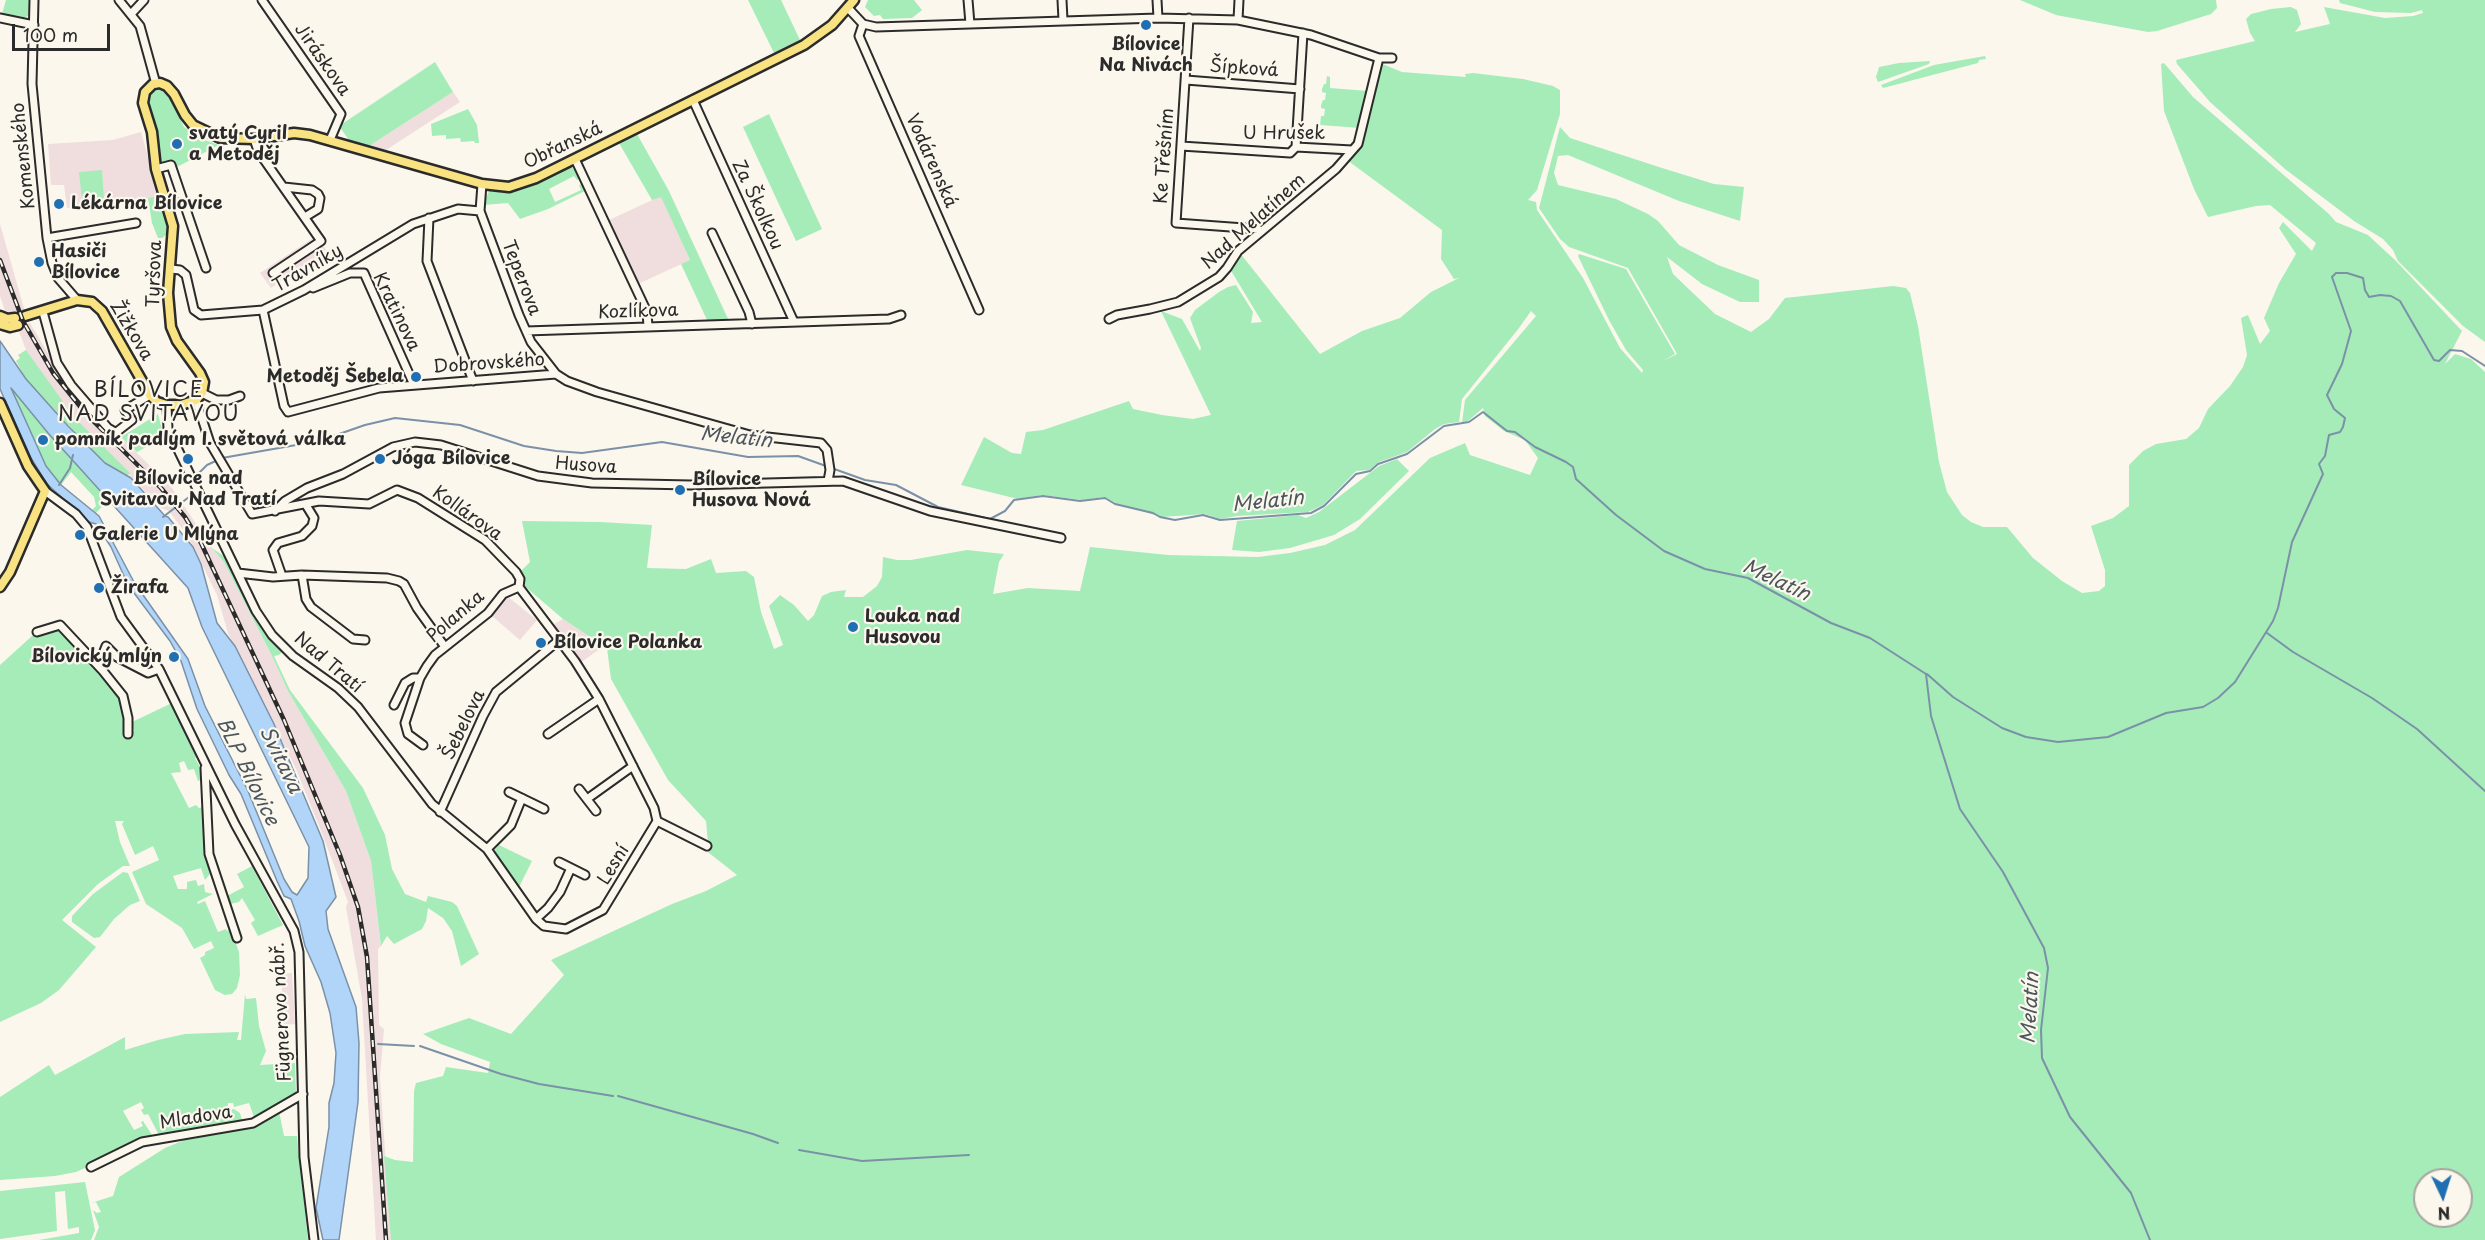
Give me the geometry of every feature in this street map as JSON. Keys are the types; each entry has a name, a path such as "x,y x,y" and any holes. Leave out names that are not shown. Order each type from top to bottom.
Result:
{"main road":[{"name":"Obřanská","path":"156,84 164,84 170,88 187,119 200,130 225,139 254,139 294,133 330,140 482,184 499,187 516,186 575,159 812,40 832,25 854,0"},
{"name":"Tyršova","path":"156,84 146,90 142,100 151,128 156,169 172,226 168,293 171,327 177,341 204,382 199,396"},
{"path":"26,318 77,300"},
{"name":"Žižkova","path":"77,300 92,302 102,311 150,394"},
{"path":"0,316 17,322 10,327 0,324"},
{"path":"150,394 157,402 166,405 181,405 199,396"},
{"name":"Fügnerovo nábř.","path":"0,403 28,466 45,491"},
{"path":"0,587 10,572 45,491"}],"street":[{"name":"Komenského","path":"34,0 32,84 47,238 58,278 77,300"},
{"path":"119,0 140,26 156,84"},
{"path":"131,14 144,0"},
{"name":"Jiráskova","path":"262,0 341,114 330,140"},
{"path":"968,0 970,24"},
{"path":"1062,0 1063,20"},
{"path":"1157,0 1158,18"},
{"path":"1238,20 1239,0"},
{"path":"848,8 863,24 886,27 1158,18 1238,20 1303,33 1379,58 1392,58"},
{"path":"0,18 34,25"},
{"name":"Ke Třešním","path":"1189,18 1176,223 1257,229"},
{"name":"Vodárenská","path":"863,24 859,36 979,310"},
{"path":"1296,147 1303,33"},
{"name":"Nad Melatínem","path":"1109,319 1117,315 1178,302 1219,276 1238,251 1336,170 1358,144 1379,58"},
{"name":"Šípková","path":"1185,80 1300,89"},
{"name":"Za Školkou","path":"693,100 794,322"},
{"path":"254,139 258,151 321,241 273,273"},
{"name":"U Hrušek","path":"1181,146 1290,153 1296,147 1352,150"},
{"path":"575,159 647,312 648,327"},
{"path":"156,169 171,165 206,268"},
{"name":"Teperova","path":"482,184 480,211 526,331 545,362 556,374"},
{"path":"284,187 312,190 318,194 320,198 318,209 304,217"},
{"name":"Trávníky","path":"171,269 180,270 186,274 194,310 201,315 263,310 304,290 396,233 429,218 458,209 480,211"},
{"path":"429,218 427,261 473,381"},
{"path":"47,238 136,223"},
{"path":"1248,237 1249,228"},
{"path":"712,234 749,312 752,324"},
{"name":"Kratinova","path":"304,290 350,273 364,273 414,385"},
{"name":"Dobrovského","path":"263,310 284,406 288,412 363,391 556,374 567,381 597,392 750,435 821,443 827,450 830,467 828,481"},
{"path":"41,313 57,363 108,428 115,433 132,420 125,410 150,394"},
{"name":"Kozlíkova","path":"526,331 889,319 901,315"},
{"path":"240,396 229,400 199,396 210,443 252,514 275,511"},
{"name":"Nad Tratí","path":"166,405 168,429 256,611 272,635 293,656 338,688 358,707 432,804 487,849 536,919"},
{"name":"Husova","path":"275,511 285,501 308,488 343,474 393,447 416,442 441,445 538,476 592,483 691,486 843,481 930,511 1061,538"},
{"name":"Kollárova","path":"275,511 319,501 369,504 380,501 389,492 397,490 406,493 485,540 516,572 520,579 519,587"},
{"name":"Fügnerovo nábř.","path":"45,491 76,514 87,527 121,617 159,669 235,824 286,913 297,940 304,1157 314,1240"},
{"path":"282,576 273,550 278,543 302,536 312,526 314,518 306,505"},
{"path":"238,573 273,577 302,575 387,578 399,581 404,584 417,608 446,647"},
{"path":"302,575 306,598 311,607 353,639 365,640"},
{"path":"519,587 575,661 599,699 654,808 657,821 707,846"},
{"name":"Polanka","path":"423,745 410,737 405,727 420,678 435,656 488,613 503,594 519,587"},
{"path":"37,632 60,625 104,671 123,696 128,717 128,734"},
{"name":"Šebelova","path":"440,812 496,692 558,641"},
{"path":"104,671 102,656 106,646 117,657 148,672 159,669"},
{"name":"Polanka","path":"394,705 405,683 413,678 420,678"},
{"path":"548,734 599,699"},
{"name":"Fügnerovo nábř.","path":"205,765 209,854 237,938"},
{"path":"587,799 633,766"},
{"path":"579,789 596,811"},
{"path":"508,792 544,809"},
{"path":"487,849 511,825 522,798"},
{"name":"Lesní","path":"536,919 544,926 566,929 603,910 657,821"},
{"path":"559,862 585,875"},
{"path":"536,919 560,892 571,868"},
{"name":"Mladova","path":"91,1167 142,1142 253,1123 303,1094"}],"shaded area":[{"path":"453,92 460,102 386,150 369,146"},
{"path":"141,132 159,196 116,204 67,208 64,185 51,185 48,144 113,140"},
{"path":"661,196 690,260 638,284 609,220"},
{"path":"0,224 25,312 7,317 0,296"},
{"path":"316,236 326,250 271,288 260,273"},
{"path":"30,323 58,370 115,437 121,437 172,488 224,562 288,691 346,791 371,861 381,946 378,949 379,1025 384,1029 380,1077 391,1240 376,1240 362,999 346,907 348,902 323,836 296,769 228,633 217,595 189,538 169,511 161,508 74,417 39,370 26,350 18,329"},
{"path":"508,597 537,620 520,640 492,616 495,609"},
{"path":"563,619 604,646 580,663 551,626"},
{"path":"292,973 295,1024 284,1025 281,974"}],"green space":[{"path":"6,0 30,0 28,16 21,19 2,14"},
{"path":"748,0 781,0 800,40 774,53"},
{"path":"868,0 914,0 922,10 912,18 883,19 880,15 874,16 865,7"},
{"path":"2020,0 2216,0 2217,8 2211,14 2148,32 2056,15"},
{"path":"2339,0 2485,0 2485,342 2463,326 2398,261 2393,250 2383,239 2354,221 2285,169 2210,102 2177,64 2176,60 2255,41 2246,19 2251,14 2271,9 2291,7 2297,10 2301,24 2295,32 2330,24 2324,7 2385,18 2423,13 2422,10 2411,13 2375,12 2340,3"},
{"path":"1985,56 1986,59 1979,60 1978,63 1883,88 1881,85 1934,65"},
{"path":"1930,61 1929,64 1878,82 1876,77 1879,67"},
{"path":"435,62 453,92 369,146 349,140 339,126"},
{"path":"1380,63 1402,72 1466,77 1465,74 1473,73 1523,79 1553,86 1560,90 1560,114 1537,190 1528,200 1536,202 1537,210 1583,278 1620,348 1642,373 1643,370 1626,350 1609,320 1578,256 1579,254 1626,269 1675,354 1663,361 1677,354 1628,268 1569,247 1560,239 1539,208 1560,127 1570,138 1662,168 1714,184 1744,187 1740,221 1679,201 1568,155 1558,156 1554,173 1558,185 1616,199 1648,214 1658,221 1679,245 1718,265 1759,280 1759,302 1740,302 1702,284 1667,257 1673,274 1715,314 1751,332 1769,319 1785,298 1893,286 1906,288 1910,293 1918,326 1939,462 1947,492 1962,515 1971,522 1983,527 2007,527 2033,558 2062,581 2082,593 2099,591 2105,586 2105,570 2091,526 2113,518 2129,506 2129,465 2143,451 2156,444 2186,439 2199,428 2208,409 2230,386 2243,367 2247,355 2241,318 2248,315 2260,344 2270,331 2264,318 2279,283 2296,254 2279,228 2283,222 2312,251 2316,243 2270,205 2208,217 2194,189 2164,111 2161,64 2164,63 2193,97 2336,222 2368,235 2396,261 2462,331 2445,364 2455,354 2471,359 2485,372 2485,1240 391,1240 384,1156 413,1162 416,1083 443,1076 446,1067 488,1073 490,1062 441,1044 423,1034 469,1018 511,1034 564,975 551,960 737,875 704,849 708,844 706,821 668,780 611,679 607,648 563,619 521,583 521,571 530,562 522,521 652,525 647,568 686,569 711,559 716,573 746,571 754,577 761,612 774,649 783,645 769,606 780,595 794,605 808,621 814,615 822,596 846,590 844,597 863,597 877,586 882,577 883,557 911,560 967,550 1004,554 999,562 993,594 1028,588 1080,591 1090,547 1168,555 1258,557 1325,545 1355,530 1430,458 1465,443 1470,455 1530,475 1538,458 1525,440 1504,431 1485,416 1483,408 1468,421 1462,423 1465,400 1536,316 1531,311 1462,399 1459,422 1444,424 1435,429 1407,452 1379,462 1369,470 1356,471 1323,505 1308,512 1220,519 1205,514 1162,517 1117,504 1105,497 1082,500 1042,495 1018,499 961,485 984,437 1012,453 1021,454 1026,432 1043,430 1129,401 1133,409 1162,415 1193,419 1211,415 1161,311 1182,319 1200,351 1201,348 1190,318 1195,310 1228,287 1236,285 1253,312 1251,323 1262,322 1230,269 1240,253 1320,354 1362,331 1400,318 1431,292 1459,278 1454,279 1441,259 1442,230 1347,160 1360,144"},
{"path":"1327,76 1330,77 1330,88 1368,91 1360,128 1320,125 1325,109 1321,108 1321,105 1326,93 1322,92 1322,89 1326,84"},
{"path":"158,87 169,93 184,127 202,139 219,145 175,168 162,165 154,120 147,104 147,95 150,90"},
{"path":"468,109 477,125 479,143 461,142 460,138 446,139 446,135 432,136 431,124"},
{"path":"769,114 822,229 796,241 743,127"},
{"path":"637,134 669,191 729,321 708,322 681,264 690,260 661,197 652,200 619,143"},
{"path":"571,167 581,178 577,180 574,176 549,189 555,202 581,190 579,185 582,184 585,191 548,209 520,219 508,203 483,205 489,191 507,193 521,190"},
{"path":"102,170 104,200 82,201 79,172"},
{"path":"159,196 167,223 167,234 162,238 158,238 152,223 148,198"},
{"path":"26,350 74,417 130,473 127,476 95,454 26,379 16,361 20,358 18,355"},
{"path":"10,386 48,433 109,499 96,513 92,510 96,506 94,497 71,472 61,485 46,466"},
{"path":"158,414 164,437 137,452 121,437"},
{"path":"1397,459 1409,471 1360,519 1334,535 1290,548 1259,552 1232,550 1237,521 1298,515 1306,518 1319,512 1379,466"},
{"path":"212,548 225,557 247,600 280,647 282,652 274,656 290,690 363,788 385,835 392,869 405,894 426,902 428,896 452,902 457,906 479,954 461,966 452,931 443,918 428,908 422,929 394,944 387,936 381,946 371,861 346,791 288,691 224,562"},
{"path":"54,627 65,632 83,656 105,681 108,679 121,696 128,737 134,731 132,722 172,703 174,706 197,757 195,758 200,767 201,780 198,781 194,769 188,770 184,761 179,763 181,772 171,773 189,808 196,805 199,808 204,807 211,868 205,880 201,868 173,876 178,889 187,889 187,882 196,880 198,886 204,884 205,892 213,894 197,902 198,904 205,901 218,932 231,929 239,952 240,975 237,988 232,994 225,995 215,990 200,958 205,955 205,952 214,948 211,941 194,949 182,928 146,904 132,872 159,860 153,846 135,855 122,824 124,821 115,821 120,842 130,866 123,866 98,884 62,920 96,947 59,990 41,1003 0,1022 0,665 32,636"},
{"path":"499,845 532,861 519,887 495,854"},
{"path":"252,866 283,925 258,936 251,923 255,920 242,898 239,902 230,904 227,896 244,887 237,874"},
{"path":"123,872 128,873 140,901 130,905 114,919 100,937 94,938 72,922 72,916 93,894"},
{"path":"245,994 246,999 256,998 259,1026 266,1051 260,1065 295,1063 296,1093 293,1096 255,1120 249,1103 234,1107 233,1103 228,1103 228,1110 234,1109 240,1113 243,1123 160,1137 148,1114 144,1115 141,1110 144,1108 141,1102 123,1111 134,1130 143,1126 141,1122 143,1121 154,1138 76,1172 0,1180 0,1097 49,1065 55,1075 125,1037 125,1050 185,1034 239,1032 237,1040 241,1040"},
{"path":"279,1111 284,1136 297,1136 308,1240 94,1240 99,1227 93,1210 97,1213 101,1212 96,1202 91,1203 113,1196 119,1177 165,1148 192,1137 255,1126"},
{"path":"85,1182 95,1230 91,1240 39,1240 79,1233 79,1227 68,1229 65,1191 55,1192 57,1231 0,1239 0,1191"}],"water":[{"name":"Svitava","path":"0,341 26,379 68,426 105,463 131,478 193,547 201,564 217,623 235,646 274,724 323,841 336,897 326,911 328,929 356,1007 359,1043 358,1102 339,1240 323,1240 316,1208 329,1127 329,1103 334,1083 336,1053 330,1013 321,982 305,946 291,899 284,896 241,794 229,775 197,709 181,661 170,641 128,585 111,547 96,524 89,522 47,484 31,458 0,389","holes":["11,388 48,433 188,588 202,627 309,847 308,878 297,895 292,892 284,879 248,791 205,706 188,659 134,582 99,516 61,485 46,466"]}],"waterway":[{"path":"1927,674 1953,697 2002,728 2026,737 2058,742 2108,737 2166,713 2203,707 2218,698 2235,682 2273,621 2278,608 2292,542 2323,474 2319,464 2325,456 2329,435 2340,432 2343,427 2345,418 2334,409 2327,395 2342,364 2351,331 2332,277 2336,273 2347,273 2363,278 2369,297 2391,296 2400,301 2434,360 2439,361 2450,350 2462,351 2485,366"},
{"name":"Melatín","path":"199,473 207,465 222,458 319,441 365,425 395,418 460,425 524,446 556,451 582,453 662,442 748,457 798,456 865,480 896,485 938,507 990,519 1005,511 1014,500 1043,496 1080,501 1105,498 1115,504 1175,520 1203,515 1220,520 1311,513 1324,506 1356,474 1370,471 1378,464 1407,454 1444,426 1469,422 1483,412 1507,431 1515,432 1535,447 1573,467 1576,479 1616,515 1664,551 1705,569 1748,578 1831,623 1870,638 1926,674 1931,716 1960,809 2003,872 2044,948 2048,968 2041,1030 2042,1058 2070,1117 2131,1193 2150,1240"},
{"path":"59,485 70,468 73,455"},
{"name":"Melatín","path":"163,517 189,497"},
{"path":"2267,633 2293,652 2372,698 2417,729 2485,791"},
{"path":"378,1044 414,1046"},
{"path":"420,1046 501,1074 539,1084 613,1096"},
{"path":"618,1096 778,1143"},
{"path":"799,1150 862,1161 969,1155"}],"tunnel":[{"path":"18,325 27,321"}],"railway":[{"path":"0,260 23,321 53,373 87,415 161,488 185,517 201,543 284,720 340,855 358,907 367,957 386,1240"}],"place":[{"name":"Bílovice Na Nivách","path":"1146,25"},
{"name":"svatý Cyril a Metoděj","path":"177,144"},
{"name":"Lékárna Bílovice","path":"59,204"},
{"name":"Hasiči Bílovice","path":"39,262"},
{"name":"Metoděj Šebela","path":"416,377"},
{"name":"pomník padlým I. světová válka","path":"43,440"},
{"name":"Bílovice nad Svitavou, Nad Tratí","path":"188,459"},
{"name":"Jóga Bílovice","path":"380,459"},
{"name":"Bílovice Husova Nová","path":"680,490"},
{"name":"Galerie U Mlýna","path":"80,535"},
{"name":"Žirafa","path":"99,588"},
{"name":"Louka nad Husovou","path":"853,627"},
{"name":"Bílovice Polanka","path":"541,643"},
{"name":"Bílovický mlýn","path":"174,657"}],"district":[{"name":"BÍLOVICE NAD SVITAVOU","path":"149,403"}],"water label":[{"name":"BLP Bílovice","path":"247,772"}]}
